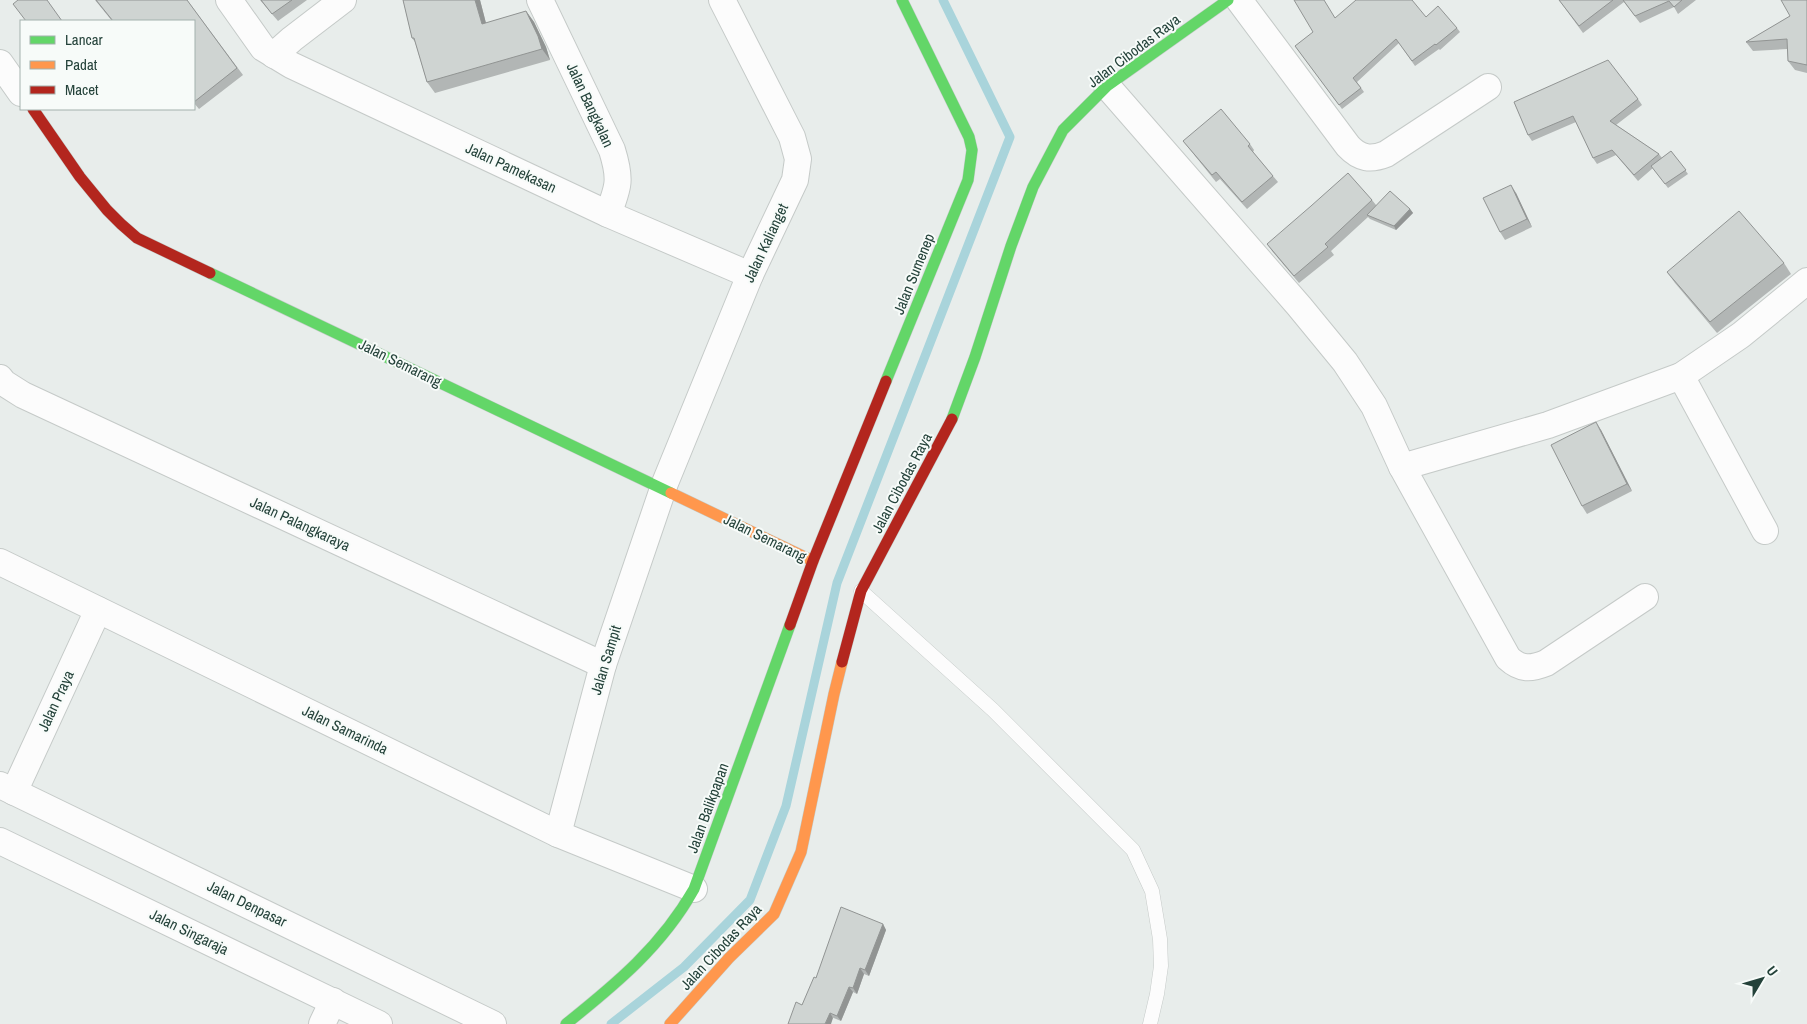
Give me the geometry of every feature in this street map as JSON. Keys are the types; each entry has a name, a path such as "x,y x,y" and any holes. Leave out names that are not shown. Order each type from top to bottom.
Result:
{"street":[{"name":"Jalan Pamekasan","path":"229,0 263,48 291,65 608,214 750,275"},
{"path":"274,55 343,0"},
{"name":"Jalan Bangkalan","path":"540,0 612,150 618,171 616,192 608,214"},
{"name":"Jalan Kalianget","path":"664,489 750,275 794,180 798,159 792,137 722,0"},
{"name":"Jalan Sumenep","path":"813,561 968,180 971,165 972,150 969,137 902,0"},
{"name":"Jalan Cibodas Raya","path":"670,1024 729,958 774,914 801,852 834,694 861,590 950,425 1033,187 1063,130 1107,86 1228,0"},
{"path":"1239,0 1348,146 1363,158 1379,157 1386,154 1488,87"},
{"path":"1107,86 1299,306 1345,362 1374,406 1402,467 1508,658 1516,665 1524,668 1530,668 1546,662 1645,597"},
{"name":"Jalan Semarang","path":"33,110 102,205 117,222 137,238 813,561"},
{"path":"1402,467 1548,425 1681,376 1741,335 1807,281"},
{"path":"1681,376 1765,531"},
{"name":"Jalan Palangkaraya","path":"0,378 4,383 23,395 603,666"},
{"name":"Jalan Sampit","path":"558,834 603,666 664,489"},
{"name":"Jalan Balikpapan","path":"566,1024 597,999 655,946 678,917 694,889 813,561"},
{"name":"Jalan Samarinda","path":"0,562 558,834 694,889"},
{"name":"Jalan Praya","path":"7,788 98,610"},
{"name":"Jalan Denpasar","path":"7,788 493,1024"},
{"name":"Jalan Singaraja","path":"0,840 327,1013 379,1024"}],"lane":[{"path":"861,590 992,710 1133,850 1152,891 1160,939 1161,966 1158,994 1150,1024"}],"building":[{"path":"18,0 47,0 61,20 25,20 13,4"},
{"path":"96,0 187,0 237,68 195,101 195,20 112,20"},
{"path":"261,0 292,0 272,14"},
{"path":"403,0 475,0 482,24 526,11 542,49 427,82 414,38 412,38"},
{"path":"1294,0 1324,0 1335,18 1356,0 1412,0 1426,17 1438,6 1457,28 1412,61 1396,39 1353,78 1361,88 1339,105 1295,46 1313,32"},
{"path":"1559,0 1613,0 1579,26"},
{"path":"1623,0 1682,0 1674,7 1669,1 1635,16"},
{"path":"1781,0 1807,0 1807,65 1788,61 1787,39 1746,42 1790,16"},
{"path":"1608,60 1638,99 1610,121 1659,154 1634,175 1612,150 1593,158 1573,116 1528,135 1514,102"},
{"path":"1221,109 1273,176 1242,202 1216,172 1212,175 1183,141"},
{"path":"1671,151 1686,170 1665,184 1651,166"},
{"path":"1348,173 1372,200 1325,244 1328,247 1294,276 1267,244"},
{"path":"1511,185 1527,219 1500,232 1483,198"},
{"path":"1390,191 1410,209 1394,226 1367,215"},
{"path":"1739,211 1784,263 1710,322 1667,272"},
{"path":"1596,422 1627,484 1582,506 1551,445"},
{"path":"841,907 883,924 865,970 860,968 853,988 849,987 837,1016 830,1013 825,1024 788,1024 796,1002 802,1005 814,977 816,978"}],"waterway":[{"path":"611,1024 684,967 750,900 786,806 837,583 1010,137 943,0"}],"traffic: fast":[{"path":"886,381 968,180 972,150 969,137 902,0"},
{"path":"952,419 1033,187 1063,130 1107,86 1228,0"},
{"path":"210,273 671,493"},
{"path":"566,1024 637,963 668,929 694,889 790,625"}],"traffic: slow":[{"path":"671,493 813,561"},
{"path":"670,1024 729,958 774,914 801,852 842,662"}],"traffic: jam":[{"path":"34,110 80,177 121,224 137,238 210,273"},
{"path":"790,625 813,561 886,381"},
{"path":"842,662 861,591 952,419"}]}
